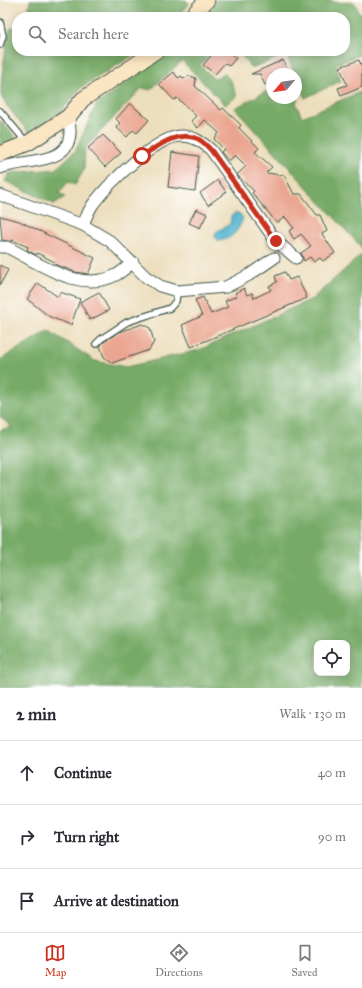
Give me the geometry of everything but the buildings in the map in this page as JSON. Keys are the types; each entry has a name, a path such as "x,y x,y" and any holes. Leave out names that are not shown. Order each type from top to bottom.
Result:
{"street":[{"path":"196,12 207,0"},
{"path":"0,154 28,143 68,117 83,99 148,56"},
{"path":"0,168 16,162 44,160 59,154 68,145 70,137 71,128 68,117"},
{"path":"83,224 94,203 111,183 142,156 164,142 180,136 197,138 211,150 276,241 296,258"},
{"path":"0,195 83,224 110,241 134,262 146,277 160,286 177,291 226,287 249,275 274,258"},
{"path":"0,246 7,247 66,277 82,281 100,280 116,275 134,262"}],"lane":[{"path":"0,22 3,36 0,45"},
{"path":"0,112 28,143"},
{"path":"96,344 100,339 127,322 170,308 176,301 177,291"}],"green space":[{"path":"30,0 186,0 189,4 182,12 28,12"},
{"path":"216,0 332,0 333,2 355,3 359,13 362,14 362,54 335,65 341,81 305,98 302,91 302,68 292,68 287,56 350,56 350,12 205,12"},
{"path":"12,28 12,56 132,56 82,87 60,113 29,133 1,96 2,72 10,29"},
{"path":"162,56 208,56 200,65 214,79 224,73 231,81 237,96 225,105 182,61 150,90 142,88 85,148 84,170 75,185 68,182 59,193 65,197 54,204 5,181 10,173 56,169 76,150 96,105"},
{"path":"243,56 284,56 251,68"},
{"path":"266,91 266,104 296,104 302,117 362,91 362,248 235,108"},
{"path":"0,120 17,139 0,146"},
{"path":"362,254 362,688 0,688 0,430 12,427 0,417 0,360 48,330 95,361 126,367 199,350 312,299"}],"water":[{"path":"235,213 240,214 243,218 237,231 231,237 218,241 215,237 216,232 230,224 231,216"}],"route":[{"path":"142,156 164,142 180,136 197,138 211,150 276,241"}]}
